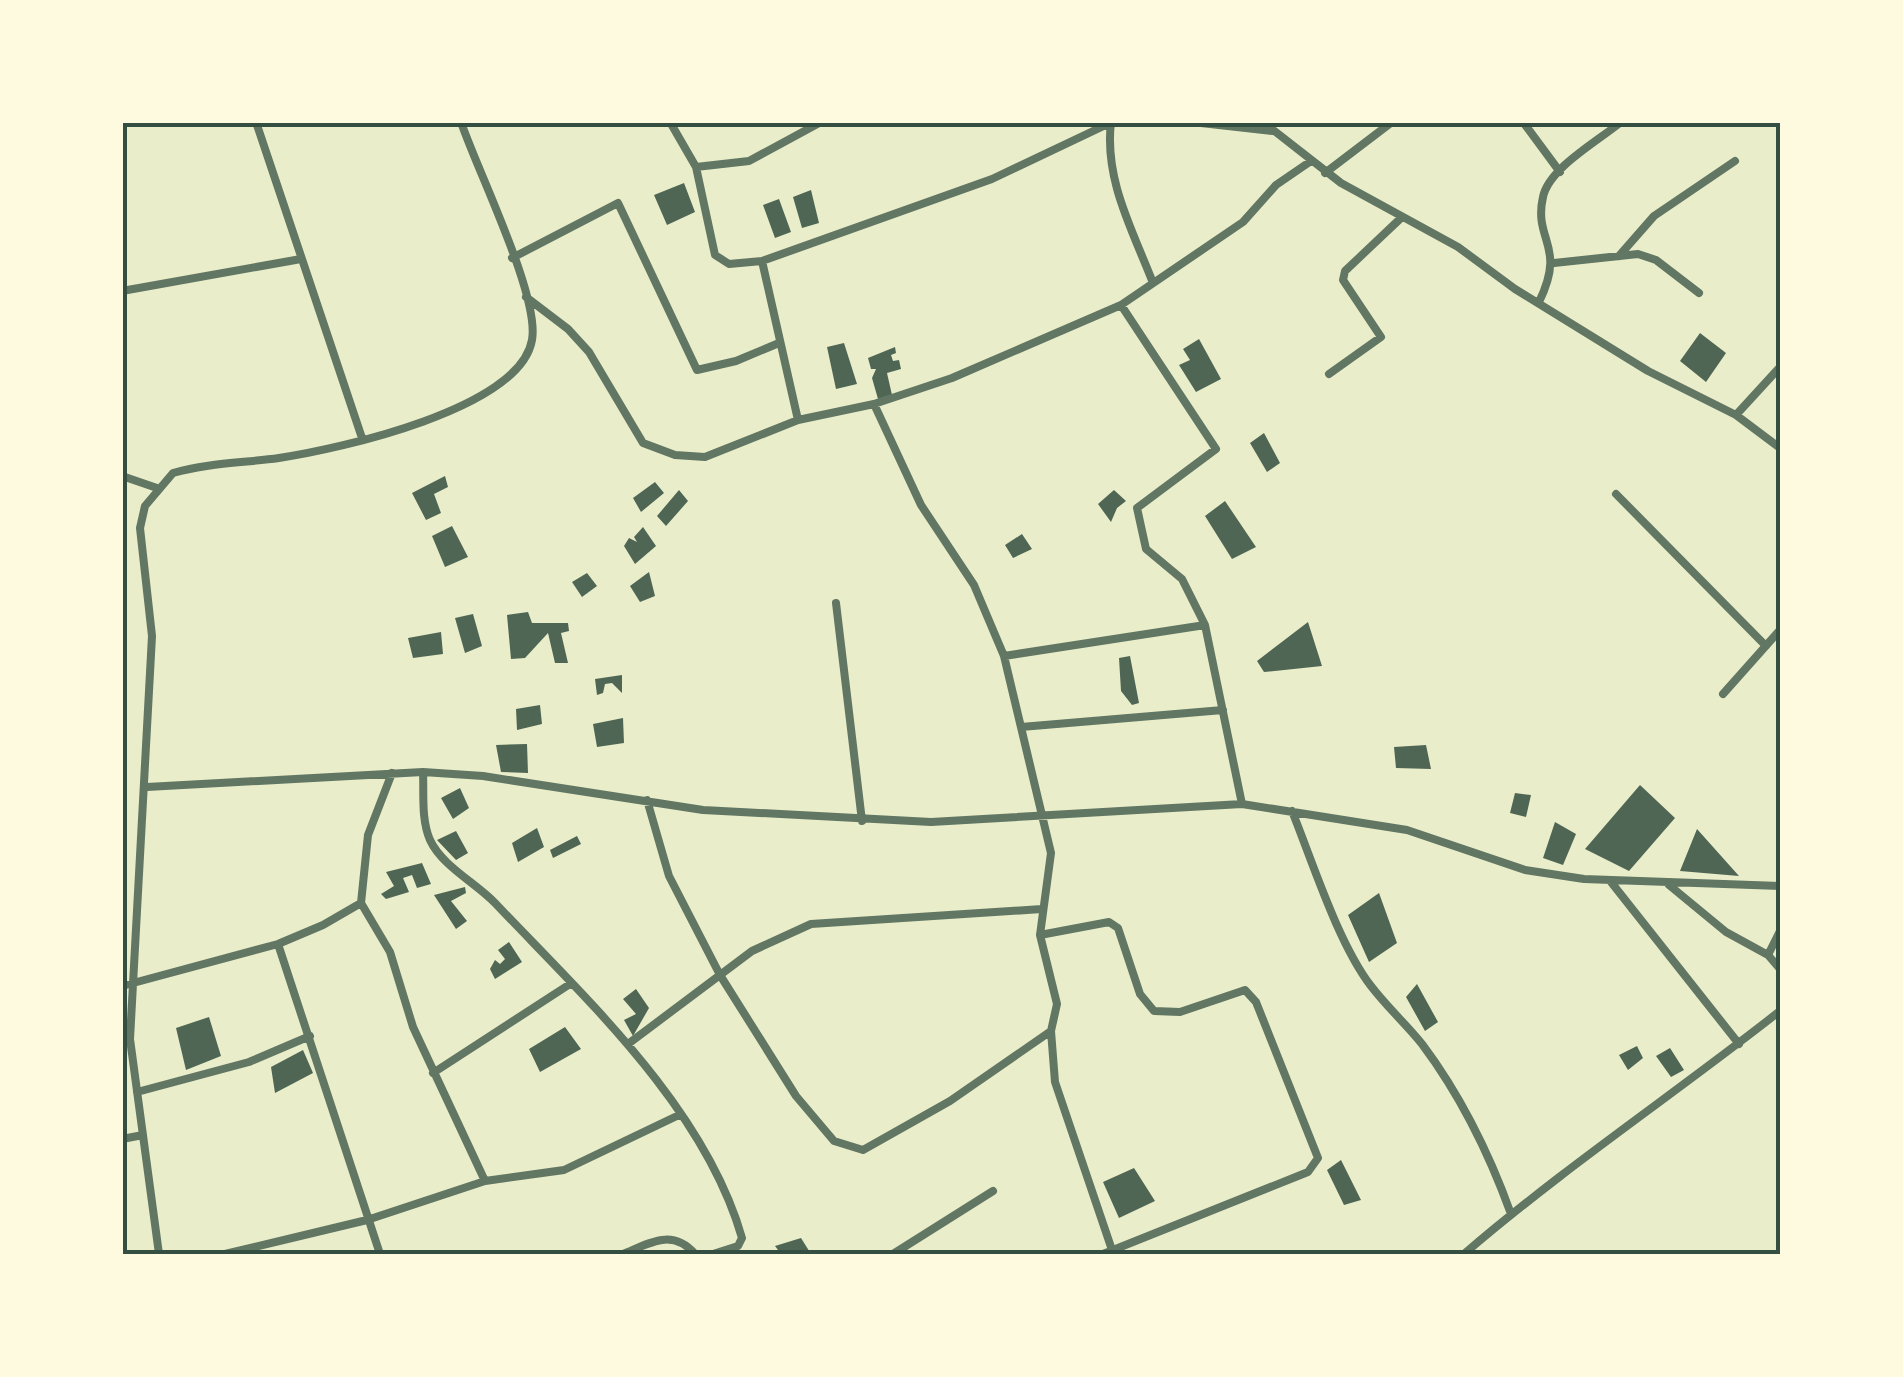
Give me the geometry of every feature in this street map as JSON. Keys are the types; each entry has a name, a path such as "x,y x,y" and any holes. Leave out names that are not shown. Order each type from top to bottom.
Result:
{"street":[{"path":"256,122 362,438"},
{"path":"159,1254 130,1040 127,986 147,786 152,636 140,528 145,506 173,473 281,458 460,408 508,380 523,362 532,339 526,297 461,122"},
{"path":"670,122 696,168 715,256 730,264 762,261 992,179 1110,123 1108,150 1114,184 1152,283"},
{"path":"696,168 749,161 821,122"},
{"path":"1192,122 1272,131"},
{"path":"1263,122 1325,172 1458,247 1648,371 1736,415 1780,448"},
{"path":"1325,172 1392,122"},
{"path":"1522,122 1560,172"},
{"path":"1539,302 1554,263 1542,217 1543,194 1560,172 1621,122"},
{"path":"526,297 568,329 589,352 643,443 675,454 705,457 798,420 874,404 952,378 1121,304 1243,222 1276,185 1311,161"},
{"path":"1619,256 1654,216 1736,161"},
{"path":"512,258 618,203 697,370 736,361 779,343"},
{"path":"1328,374 1381,337 1343,280 1345,271 1401,218"},
{"path":"1554,263 1638,254 1656,260 1699,293"},
{"path":"122,291 301,260"},
{"path":"762,261 798,420"},
{"path":"1121,304 1216,449 1137,508 1146,548 1182,579 1206,625 1242,804"},
{"path":"1736,415 1780,367"},
{"path":"874,404 921,505 974,585 1004,656 1051,853 1040,935 1058,1004 1051,1031 1055,1082 1112,1250"},
{"path":"122,476 157,488"},
{"path":"1616,494 1766,646"},
{"path":"836,604 862,820"},
{"path":"1004,656 1206,625"},
{"path":"1723,694 1780,630"},
{"path":"1021,727 1223,710"},
{"path":"392,772 368,835 360,902 390,952 433,1073 485,1181"},
{"path":"147,786 423,772 483,776 766,816 862,820 1044,818 1242,804 1406,830 1526,870 1610,882 1780,886"},
{"path":"423,772 425,825 432,843 491,898 628,1044 708,1155 742,1238 738,1246 713,1254"},
{"path":"647,800 668,876 720,975 796,1096 834,1141 863,1150 950,1101 1051,1031"},
{"path":"1292,811 1323,890 1369,984 1422,1044 1462,1103 1494,1166 1511,1214"},
{"path":"1610,882 1739,1044"},
{"path":"1668,884 1726,932 1768,955 1780,969"},
{"path":"127,986 278,944 323,925 360,902"},
{"path":"628,1044 752,951 811,924 1042,909"},
{"path":"1040,935 1109,922 1118,928 1131,974 1154,1011 1180,1012 1244,990 1256,1002 1318,1158 1308,1172 1103,1254"},
{"path":"1768,955 1780,932"},
{"path":"278,944 380,1254"},
{"path":"433,1073 570,984"},
{"path":"1464,1254 1511,1214 1780,1011"},
{"path":"137,1092 249,1062 310,1036"},
{"path":"226,1254 367,1220 485,1181 564,1170 678,1115"},
{"path":"122,1139 143,1134"},
{"path":"892,1254 993,1192"},
{"path":"623,1254 666,1238 685,1243 695,1254"},
{"path":"284,1242 287,1254"}],"building":[{"path":"684,183 695,212 667,225 654,195"},
{"path":"811,190 819,223 802,228 793,197"},
{"path":"779,199 791,232 775,238 763,205"},
{"path":"1700,333 1726,353 1706,382 1680,361"},
{"path":"1199,339 1221,379 1196,392 1179,365 1190,360 1183,349"},
{"path":"844,343 857,384 836,389 827,347"},
{"path":"895,347 896,353 891,355 893,361 899,360 901,369 887,373 892,395 878,399 872,378 876,369 871,369 868,358"},
{"path":"1264,433 1280,463 1267,472 1250,443"},
{"path":"445,476 448,487 434,494 441,513 426,520 412,493"},
{"path":"655,482 664,493 641,512 633,498"},
{"path":"679,490 688,501 666,526 657,516"},
{"path":"1114,490 1126,501 1117,508 1111,522 1098,504"},
{"path":"1225,501 1256,547 1232,559 1205,516"},
{"path":"452,526 468,557 445,567 432,536"},
{"path":"643,527 656,546 635,564 624,546 629,538 637,542 634,537"},
{"path":"1022,534 1032,549 1013,558 1005,545"},
{"path":"649,572 655,596 640,602 630,586"},
{"path":"587,573 597,586 582,597 572,582"},
{"path":"528,612 532,623 568,623 569,631 561,633 568,663 555,663 548,633 525,658 511,659 507,615"},
{"path":"473,614 482,646 465,653 455,618"},
{"path":"1308,622 1322,666 1264,672 1257,661"},
{"path":"441,632 443,654 413,658 408,638"},
{"path":"1130,656 1139,703 1132,705 1121,691 1119,658"},
{"path":"622,675 622,693 612,683 605,684 603,693 597,695 595,679"},
{"path":"540,705 542,724 517,730 516,709"},
{"path":"623,718 624,743 597,747 593,724"},
{"path":"527,744 528,773 501,772 496,745"},
{"path":"1426,745 1431,769 1396,768 1394,747"},
{"path":"1640,785 1675,818 1629,871 1585,849"},
{"path":"460,788 469,808 453,819 441,798"},
{"path":"1515,793 1531,795 1526,817 1510,813"},
{"path":"1555,822 1576,834 1563,865 1543,858"},
{"path":"537,828 544,847 518,862 512,843"},
{"path":"1697,829 1739,876 1680,871"},
{"path":"456,831 468,853 456,860 437,840"},
{"path":"577,836 581,844 553,858 550,850"},
{"path":"422,863 431,884 417,888 412,875 403,878 409,892 386,899 381,894 394,886 386,872"},
{"path":"465,887 466,893 451,901 467,921 456,929 434,895"},
{"path":"1379,893 1397,943 1369,962 1348,915"},
{"path":"509,942 522,962 495,979 490,969 495,960 500,964 505,959 498,950"},
{"path":"1417,984 1438,1022 1425,1031 1406,997"},
{"path":"636,989 649,1008 633,1036 624,1020 636,1014 623,999"},
{"path":"209,1017 221,1056 186,1070 176,1028"},
{"path":"565,1027 581,1049 540,1072 529,1049"},
{"path":"1637,1046 1643,1058 1628,1070 1619,1055"},
{"path":"1670,1048 1684,1070 1671,1077 1656,1056"},
{"path":"303,1050 313,1073 275,1093 271,1067"},
{"path":"1341,1160 1361,1200 1344,1205 1327,1170"},
{"path":"1134,1168 1155,1201 1119,1218 1103,1182"},
{"path":"801,1238 811,1254 781,1254 775,1246"}]}
